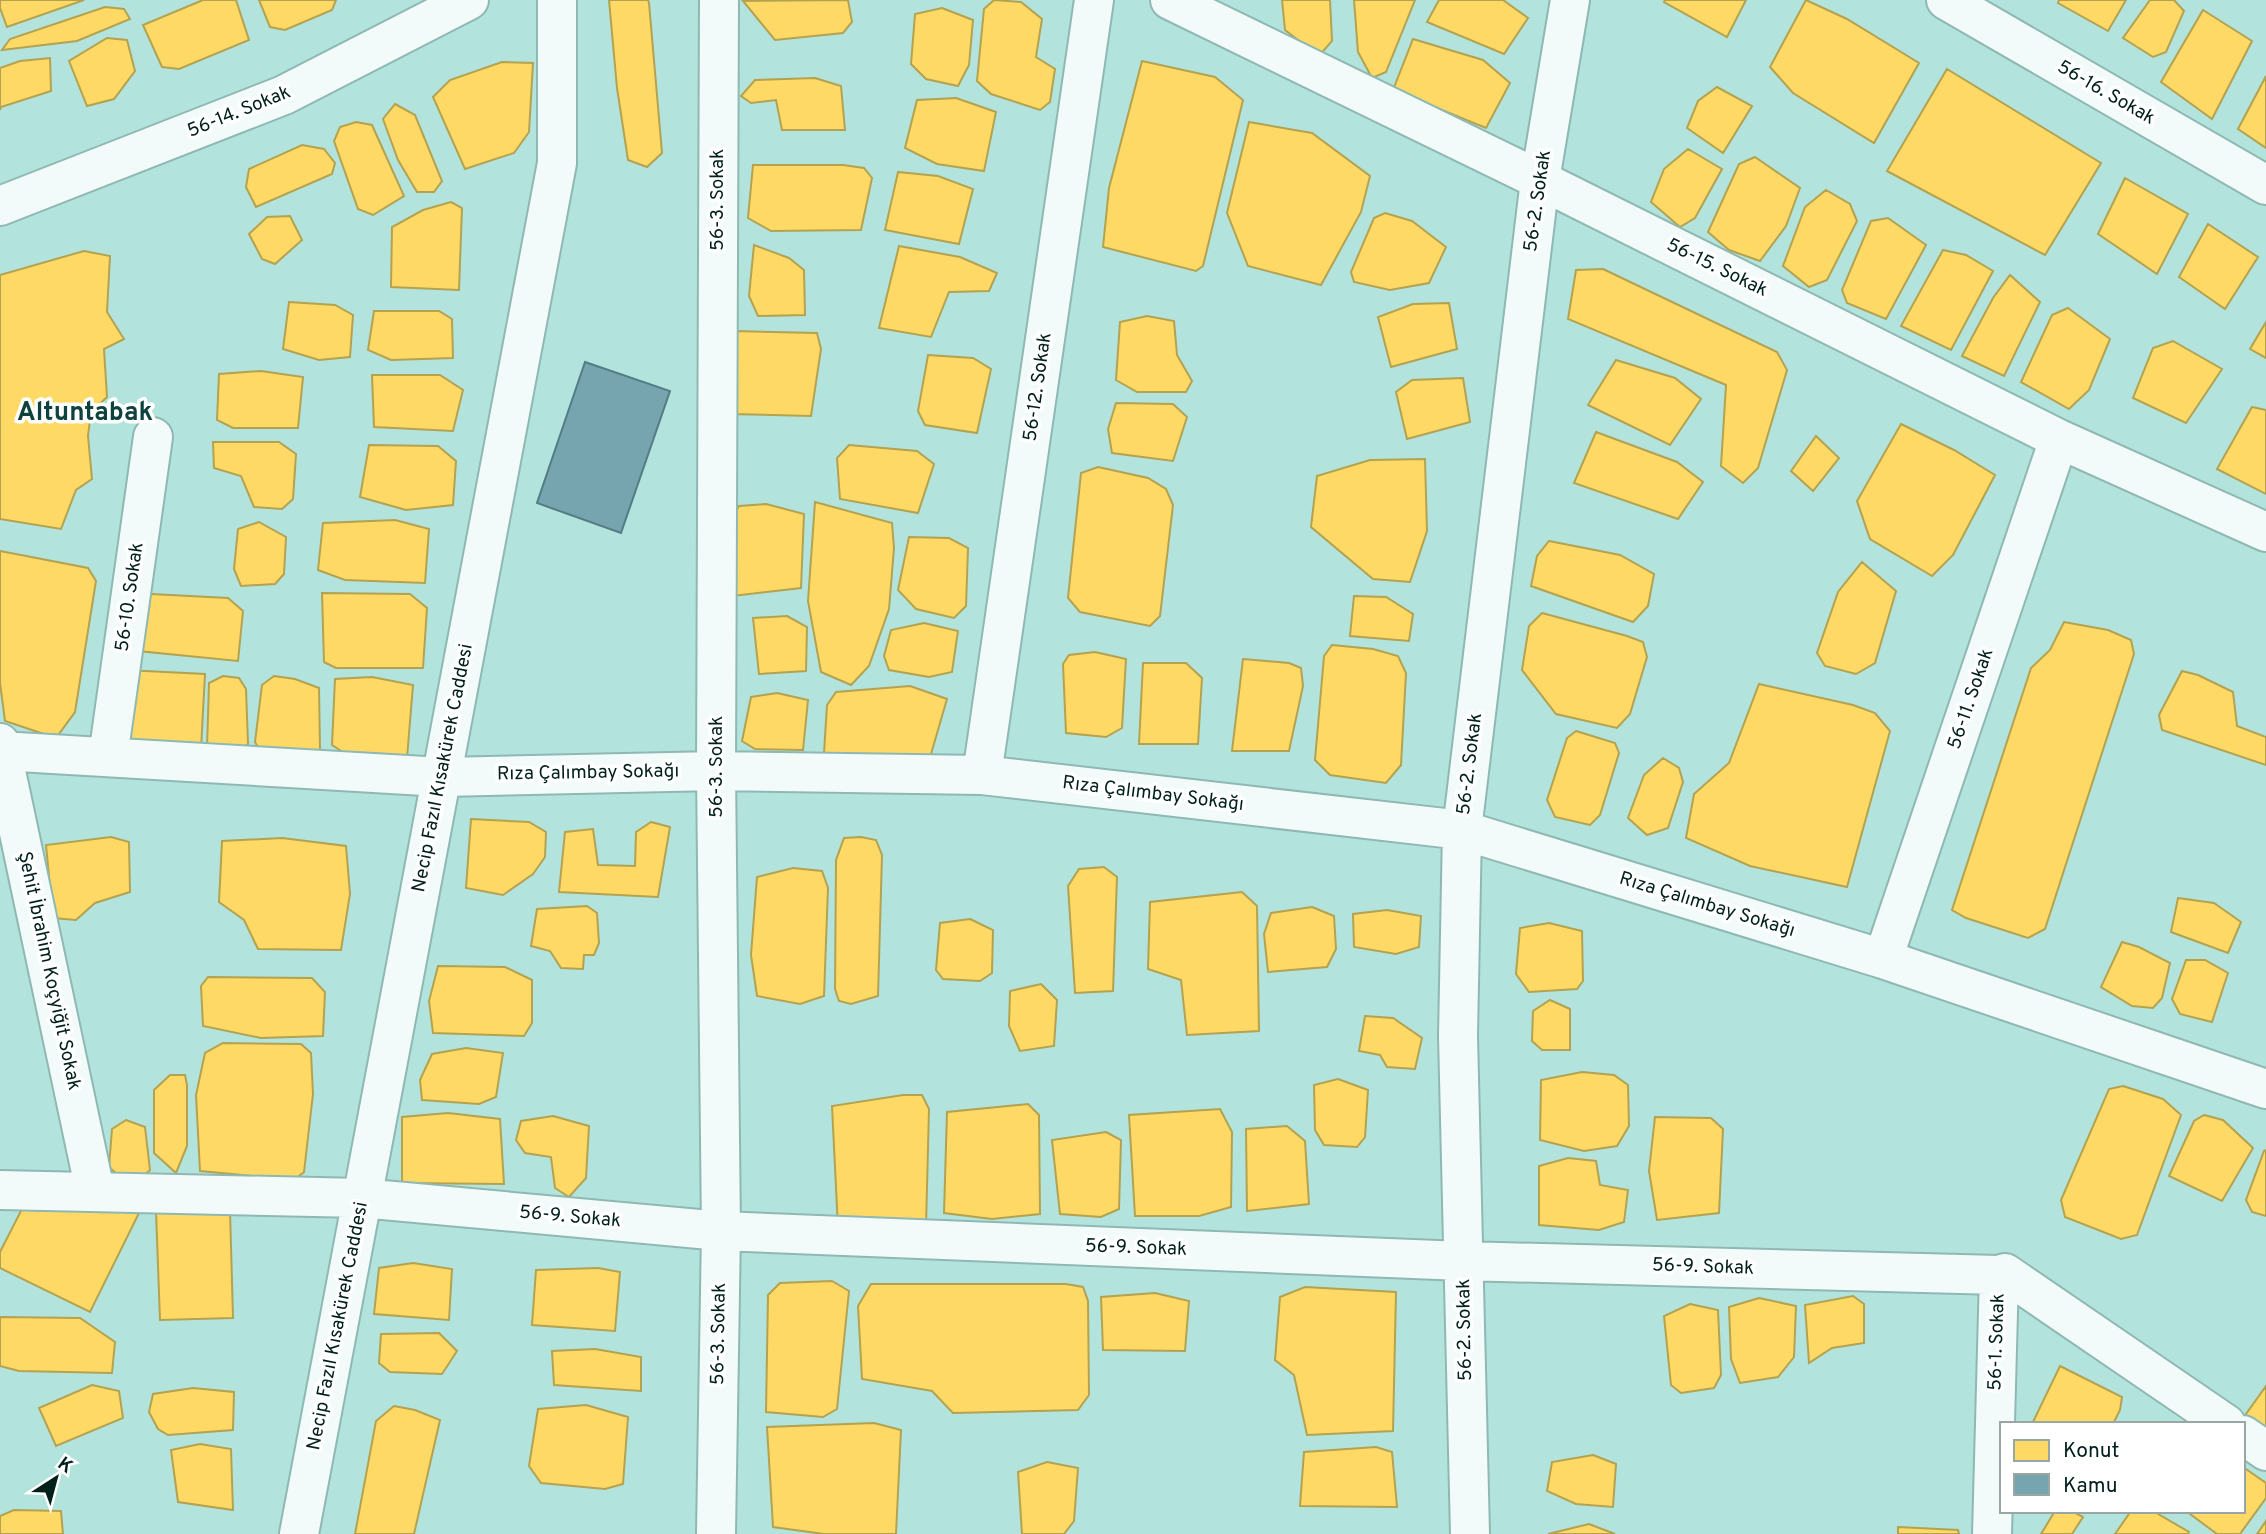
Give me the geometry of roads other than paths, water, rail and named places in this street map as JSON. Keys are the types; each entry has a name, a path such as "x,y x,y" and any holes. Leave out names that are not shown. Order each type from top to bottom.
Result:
{"street":[{"name":"56-14. Sokak","path":"0,206 284,95 469,0"},
{"name":"Necip Fazıl Kısakürek Caddesi","path":"299,1534 556,163 557,0"},
{"name":"56-3. Sokak","path":"716,1534 721,1231 716,771 719,0"},
{"name":"56-12. Sokak","path":"982,775 1094,0"},
{"name":"56-15. Sokak","path":"1170,0 1540,180 2059,439 2266,532"},
{"name":"56-2. Sokak","path":"1470,1534 1458,1035 1462,830 1540,180 1570,0"},
{"name":"56-16. Sokak","path":"1946,0 2266,185"},
{"name":"56-10. Sokak","path":"108,757 153,437"},
{"name":"56-11. Sokak","path":"1883,959 2059,439"},
{"name":"Rıza Çalımbay Sokağı","path":"1,748 442,777 716,771 982,775 1462,830 1883,959 2266,1089"},
{"name":"Şehit İbrahim Koçyiğit Sokak","path":"1,748 95,1191"},
{"name":"56-9. Sokak","path":"0,1190 361,1198 721,1231 1463,1261 1999,1275 2005,1273 2223,1422"},
{"name":"56-1. Sokak","path":"1992,1534 1999,1275"},
{"path":"2245,1436 2266,1451"}],"district":[{"name":"Altuntabak","path":"85,413"}]}
